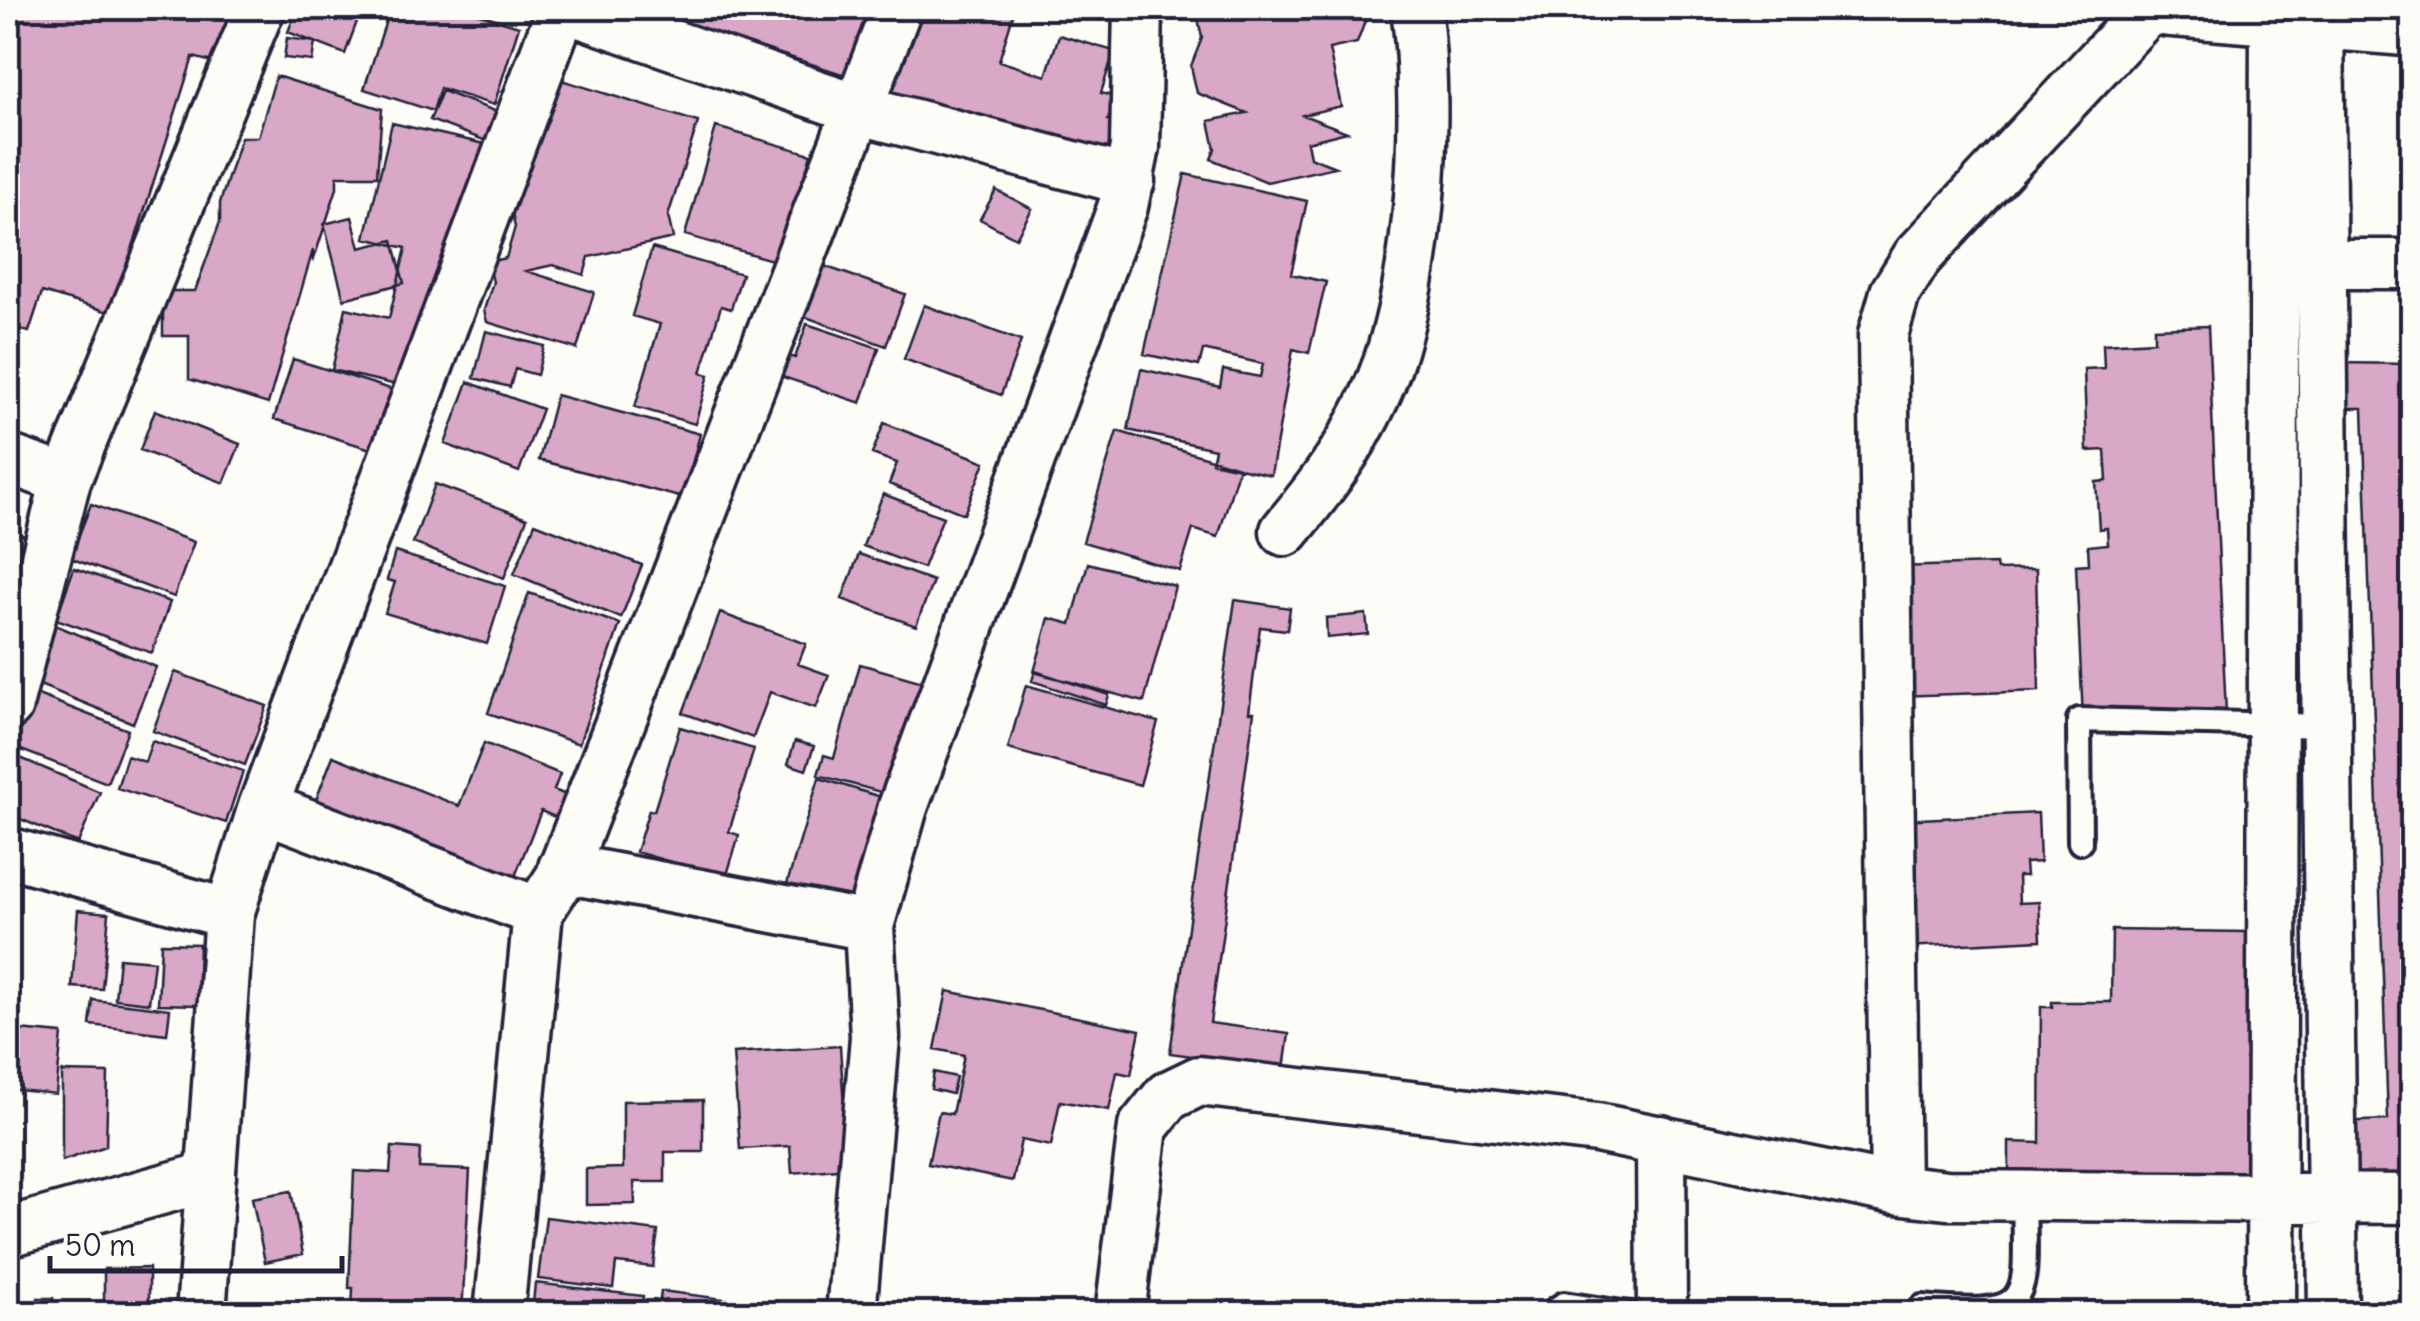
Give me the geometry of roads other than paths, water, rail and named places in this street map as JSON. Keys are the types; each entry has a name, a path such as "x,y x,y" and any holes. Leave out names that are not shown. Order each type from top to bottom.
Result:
{"street":[{"path":"8,705 66,480 260,8"},
{"path":"201,1314 229,914 263,807 564,8 861,110 1130,180"},
{"path":"499,1314 538,912 563,868 898,8"},
{"path":"851,1314 875,1037 869,926 904,806 1090,304 1130,180 1138,8"},
{"path":"1285,530 1334,473 1376,396 1405,300 1426,123 1416,8"},
{"path":"1895,1189 1883,335 1895,293 1918,256 2150,8"},
{"path":"2167,8 2347,18"},
{"path":"2333,1314 2323,264 2347,18"},
{"path":"2271,1314 2273,724 2347,18"},
{"path":"2323,264 2412,264"},
{"path":"8,459 66,480"},
{"path":"263,807 538,912"},
{"path":"8,852 229,914"},
{"path":"563,868 869,926"},
{"path":"1120,1314 1138,1146 1154,1110 1182,1086 1216,1080 1597,1128 1895,1189 2024,1199 2412,1198"},
{"path":"1662,1140 1662,1314"},
{"path":"8,1232 211,1176"}],"lane":[{"path":"2080,842 2079,720 2328,726"},
{"path":"1922,1307 1990,1312 2013,1302 2026,1283 2024,1199"},
{"path":"1549,1314 1564,1304 1629,1314"}]}
